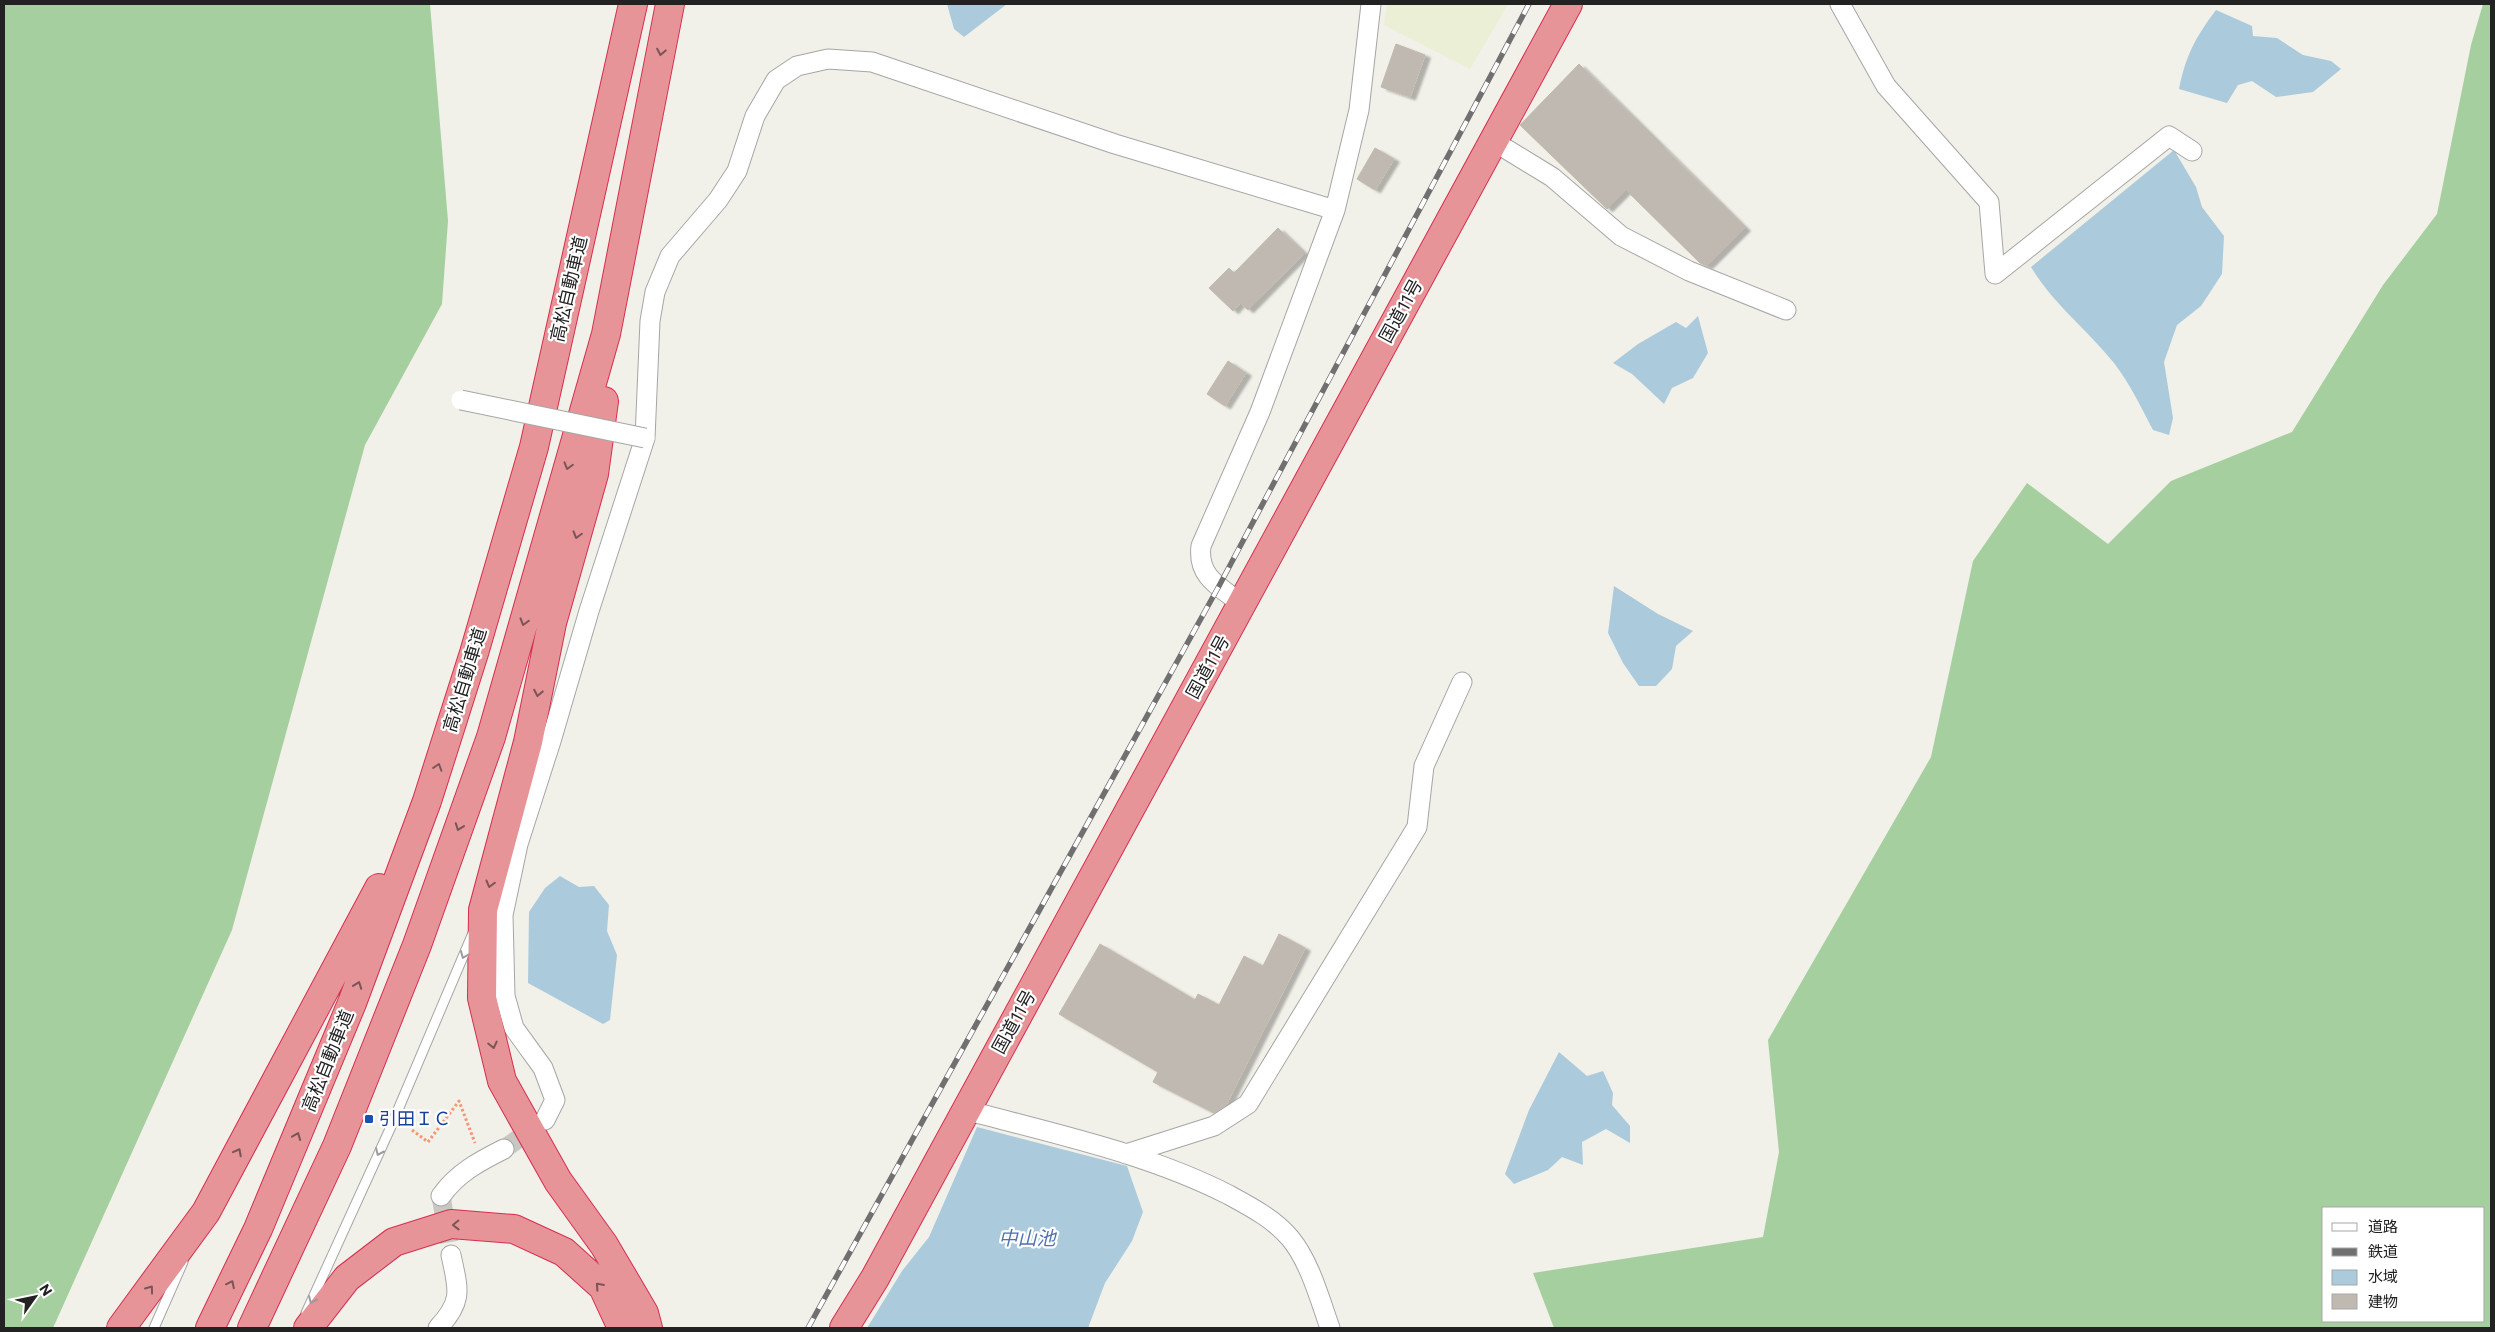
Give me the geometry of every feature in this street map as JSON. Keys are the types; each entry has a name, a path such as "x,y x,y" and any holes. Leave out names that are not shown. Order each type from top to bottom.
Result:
{"highway":[{"name":"高松自動車道","path":"210,1328 258,1229 352,1003 427,801 474,653 534,447 633,4"},
{"path":"252,1328 338,1146 417,944 491,737 606,334 670,4"},
{"name":"国道11号","path":"844,1328 875,1278 1568,4"},
{"path":"630,211 594,474 552,623 528,742 483,910 482,998 502,1081 558,1181 604,1245 644,1313 648,1328"},
{"path":"121,1328 206,1212 427,801"},
{"path":"308,1328 347,1278 394,1242 451,1224 514,1229 564,1252 603,1288 622,1328"}],"street":[{"path":"1242,604 1210,580 1201,565 1201,546 1260,412 1335,210 1359,110 1371,4"},
{"path":"1840,4 1886,86 1988,202 1995,274 2169,136 2192,151"},
{"path":"545,1120 555,1100 542,1068 514,1028 505,996 503,915 518,844 551,742 589,611 645,438 650,321 655,292 670,256 718,200 737,171 754,116 776,80 797,66 828,59 872,62 1115,144 1335,210"},
{"path":"1493,141 1552,177 1621,236 1689,271 1786,310"},
{"path":"461,400 645,438"},
{"path":"1126,1154 1214,1126 1248,1104 1417,827 1424,766 1462,682"},
{"path":"966,1110 1164,1166 1208,1184 1260,1212 1291,1239 1312,1277 1330,1328"},
{"path":"441,1196 452,1180 482,1160 504,1149"},
{"path":"438,1328 448,1317 459,1294 451,1255"}],"lane":[{"path":"299,1328 388,1132 483,910"},
{"path":"154,1328 206,1212"}],"path":[{"path":"412,1130 428,1142 459,1101 482,1160"}],"green space":[{"path":"4,4 430,4 448,221 442,304 365,445 232,930 53,1328 4,1328"},
{"path":"1387,4 1508,4 1470,69 1384,25"},
{"path":"2483,4 2491,4 2491,1328 1554,1328 1533,1273 1763,1237 1779,1152 1768,1040 1931,757 1973,561 2027,483 2108,544 2171,481 2292,432 2383,285 2437,214 2471,45"}],"water":[{"path":"947,4 1007,4 964,37 954,29"},
{"path":"2216,10 2252,26 2253,36 2277,38 2303,55 2331,61 2341,69 2313,92 2276,97 2252,81 2238,85 2227,103 2179,89 2192,47"},
{"path":"2174,150 2196,187 2202,207 2224,236 2222,274 2201,306 2177,325 2164,362 2173,418 2169,435 2153,430 2120,371 2104,351 2060,305 2031,267"},
{"path":"1698,316 1708,353 1693,378 1672,388 1664,404 1632,374 1613,363 1638,344 1676,322 1686,328"},
{"path":"1614,586 1658,614 1693,631 1676,646 1672,669 1656,686 1639,686 1623,663 1608,633"},
{"path":"560,876 579,887 594,886 609,905 607,931 617,955 610,1020 603,1024 528,983 529,912 545,888"},
{"path":"1559,1052 1587,1076 1603,1071 1613,1093 1612,1105 1630,1126 1630,1143 1606,1129 1582,1142 1583,1165 1562,1157 1548,1170 1514,1184 1505,1174 1529,1110"},
{"name":"中山池","path":"977,1127 1127,1166 1143,1212 1132,1241 1105,1283 1088,1328 867,1328 902,1271 929,1237"}],"building":[{"path":"1396,44 1425,55 1410,97 1381,87"},
{"path":"1579,64 1745,228 1707,266 1700,263 1626,190 1607,209 1520,125"},
{"path":"1375,148 1394,159 1375,190 1357,179"},
{"path":"1278,228 1304,253 1248,310 1240,303 1233,311 1209,288 1229,268 1234,273"},
{"path":"1228,361 1246,373 1225,406 1207,394"},
{"path":"1279,934 1305,948 1226,1105 1214,1113 1153,1082 1158,1072 1059,1014 1100,944 1195,1000 1198,994 1219,1005 1244,956 1263,966"}],"tunnel":[{"path":"504,1149 538,1125"},
{"path":"441,1196 451,1255"}],"railway":[{"path":"808,1328 1219,586 1529,4"}],"place":[{"name":"引田ＩＣ","path":"369,1119"}]}
